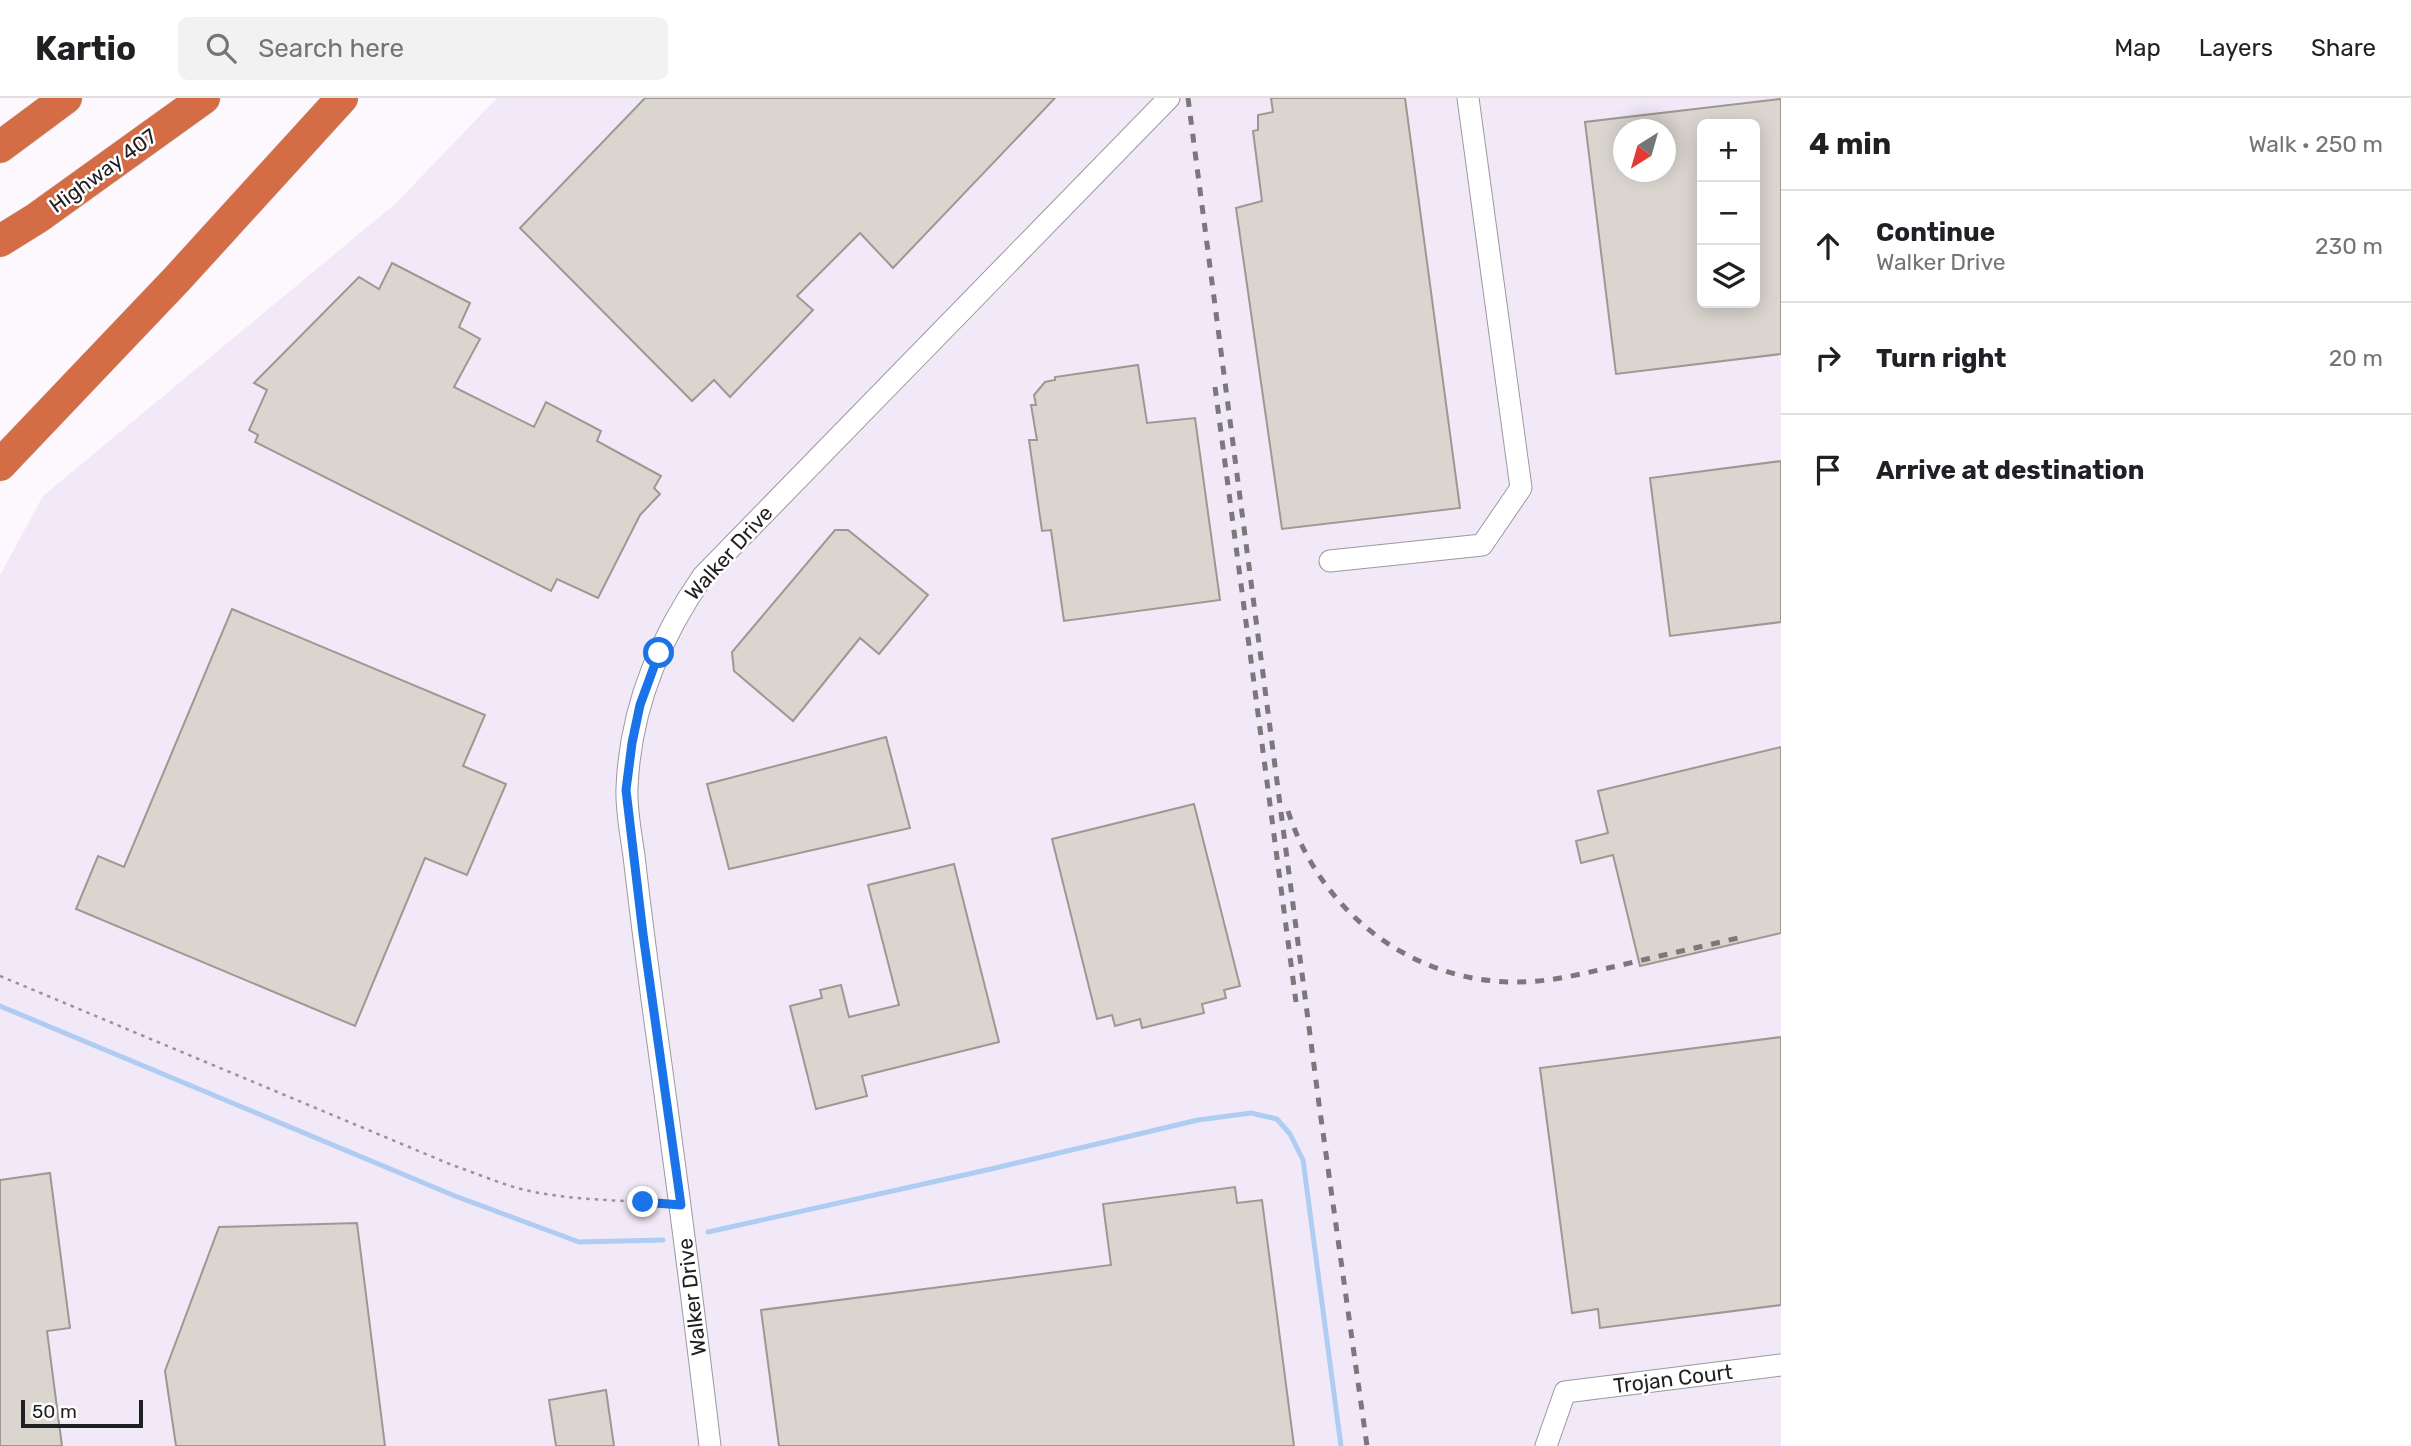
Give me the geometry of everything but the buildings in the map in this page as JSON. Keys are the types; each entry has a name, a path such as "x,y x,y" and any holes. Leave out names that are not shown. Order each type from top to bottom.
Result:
{"highway":[{"path":"0,147 66,98"},
{"name":"Highway 407","path":"0,241 37,218 204,98"},
{"path":"0,465 177,279 342,98"}],"street":[{"name":"Walker Drive","path":"710,1446 626,790 640,705 659,653 679,612 703,576 1169,98"},
{"path":"1330,561 1482,545 1521,488 1468,98"},
{"name":"Trojan Court","path":"1546,1446 1565,1392 1781,1365"}],"path":[{"path":"0,976 441,1160 504,1183 555,1195 681,1205"}],"shaded area":[{"path":"497,98 1781,98 1781,1446 0,1446 0,575 43,496 395,204"}],"waterway":[{"path":"0,1006 455,1196 579,1242 663,1240"},
{"path":"708,1232 1198,1120 1251,1113 1277,1119 1290,1134 1303,1160 1341,1446"}],"railway":[{"path":"1188,98 1319,1104 1367,1446"},
{"path":"1215,387 1296,1002"},
{"path":"1288,811 1303,847 1322,880 1347,909 1375,934 1407,955 1441,970 1479,979 1518,982 1543,980 1581,974 1742,937"}],"route":[{"path":"643,1202 681,1205 626,790 640,705 659,653"}]}
